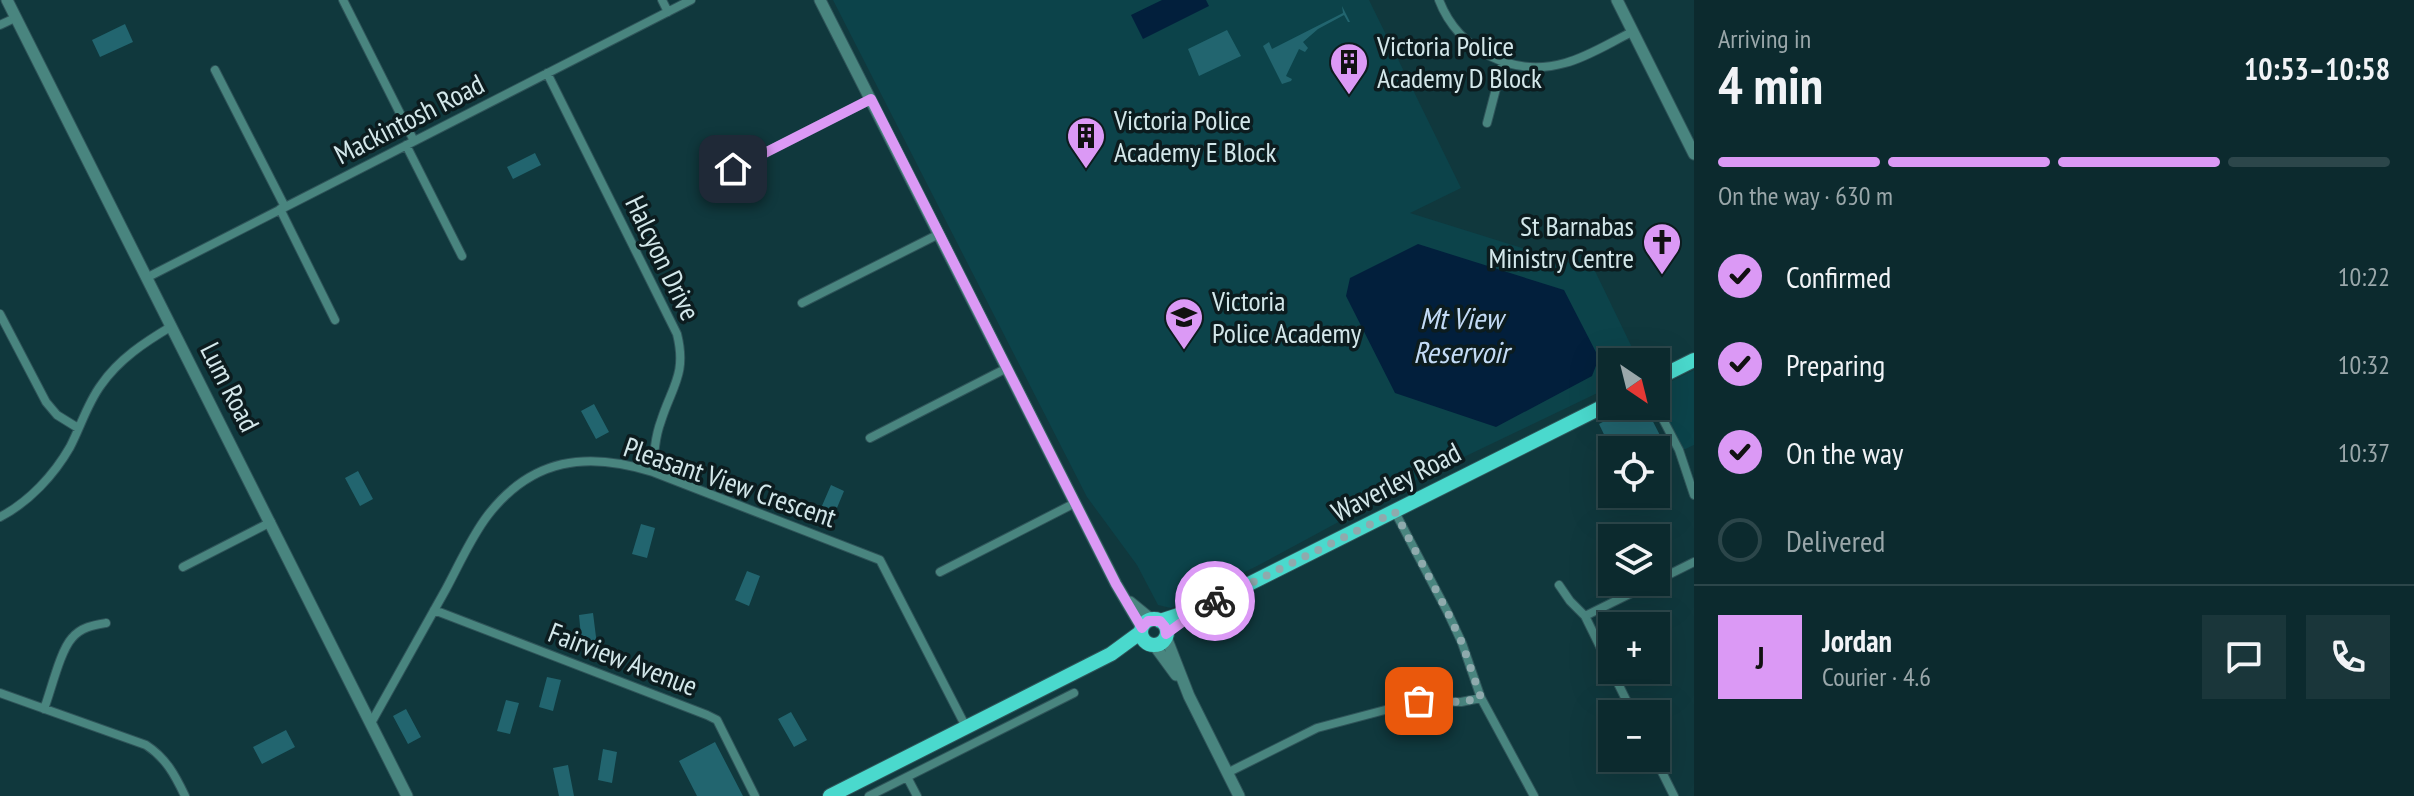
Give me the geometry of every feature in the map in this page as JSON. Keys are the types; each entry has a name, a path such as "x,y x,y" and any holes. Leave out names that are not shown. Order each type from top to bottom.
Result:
{"main road":[{"path":"1670,372 1694,360"},
{"name":"Waverley Road","path":"832,796 1598,409"}],"street":[{"name":"Lum Road","path":"7,0 407,796"},
{"path":"343,0 462,256"},
{"path":"662,0 668,12"},
{"name":"Mackintosh Road","path":"148,277 691,0"},
{"path":"820,0 1121,593 1153,632 1239,796"},
{"path":"1439,0 1464,39 1476,49 1503,62 1538,67 1565,63 1632,32"},
{"path":"1617,0 1694,154"},
{"path":"0,25 15,18"},
{"path":"1487,123 1503,62"},
{"path":"215,70 335,320"},
{"name":"Halcyon Drive","path":"547,73 677,334 681,352 680,373 657,435 653,472"},
{"path":"733,169 871,99"},
{"path":"802,303 939,234"},
{"path":"0,314 46,402 57,415 78,428"},
{"path":"0,517 33,494 54,471 70,447 88,405 102,383 126,356 172,326"},
{"path":"870,438 1007,368"},
{"path":"1663,420 1679,450 1694,495"},
{"name":"Pleasant View Crescent","path":"371,723 487,517 524,480 550,467 591,460 653,472 880,560 966,727"},
{"path":"940,572 1075,503"},
{"path":"1395,512 1462,643 1481,698 1534,796"},
{"path":"183,567 271,522"},
{"path":"1670,574 1694,562"},
{"path":"1559,585 1585,616 1626,700"},
{"path":"1585,616 1626,596"},
{"name":"Fairview Avenue","path":"434,610 717,720 755,796"},
{"path":"44,709 73,636 89,626 106,623"},
{"path":"0,693 146,745 168,764 185,796"},
{"path":"869,796 1074,693"},
{"path":"1227,773 1317,728 1419,701 1461,702 1481,698"},
{"path":"1662,772 1674,796"},
{"path":"907,777 917,796"}],"shaded area":[{"name":"Victoria Police Academy","path":"833,0 1369,0 1461,188 1410,213 1595,271 1632,348 1598,348 1598,393 1420,478 1257,566 1171,608 1158,605 1137,565 1087,497"},
{"path":"1342,6 1350,22 1344,15 1318,29 1303,42 1308,48 1305,52 1299,49 1286,76 1292,79 1282,84 1263,46 1269,42 1272,49 1343,13"},
{"path":"125,24 133,42 100,57 92,40"},
{"path":"1227,30 1241,56 1199,76 1188,49"},
{"path":"535,153 541,165 513,179 507,167"},
{"path":"1694,370 1694,445 1683,450 1668,420 1670,382"},
{"path":"594,404 609,432 596,439 581,411"},
{"path":"1607,420 1652,420 1660,436 1605,436 1599,424"},
{"path":"358,471 373,499 360,506 345,478"},
{"path":"831,485 844,491 832,520 818,515"},
{"path":"641,524 655,528 647,558 632,554"},
{"path":"747,571 760,576 749,606 735,600"},
{"path":"593,613 597,645 582,647 579,615"},
{"path":"547,677 561,680 553,711 539,707"},
{"path":"506,700 519,703 510,734 497,731"},
{"path":"406,709 421,737 408,744 393,716"},
{"path":"791,712 807,740 794,747 778,719"},
{"path":"286,730 295,747 262,764 253,747"},
{"path":"715,742 743,796 697,796 679,761"},
{"path":"603,749 617,752 612,783 598,780"},
{"path":"568,765 574,796 559,796 553,768"}],"water":[{"path":"1162,0 1206,0 1209,6 1143,39 1131,15"},
{"name":"Mt View Reservoir","path":"1418,244 1564,290 1598,361 1592,376 1496,427 1395,393 1346,296 1350,278"}],"way so far":[{"path":"1215,601 1395,512 1462,643 1481,698 1461,702 1419,701"}],"place":[{"name":"Victoria Police Academy D Block","path":"1349,96"},
{"name":"Victoria Police Academy E Block","path":"1086,170"},
{"name":"St Barnabas Ministry Centre","path":"1662,276"},
{"name":"Victoria Police Academy","path":"1184,351"}],"route":[{"path":"733,169 871,99 1137,621 1142,628 1148,621 1160,621 1166,634 1215,601"}]}
